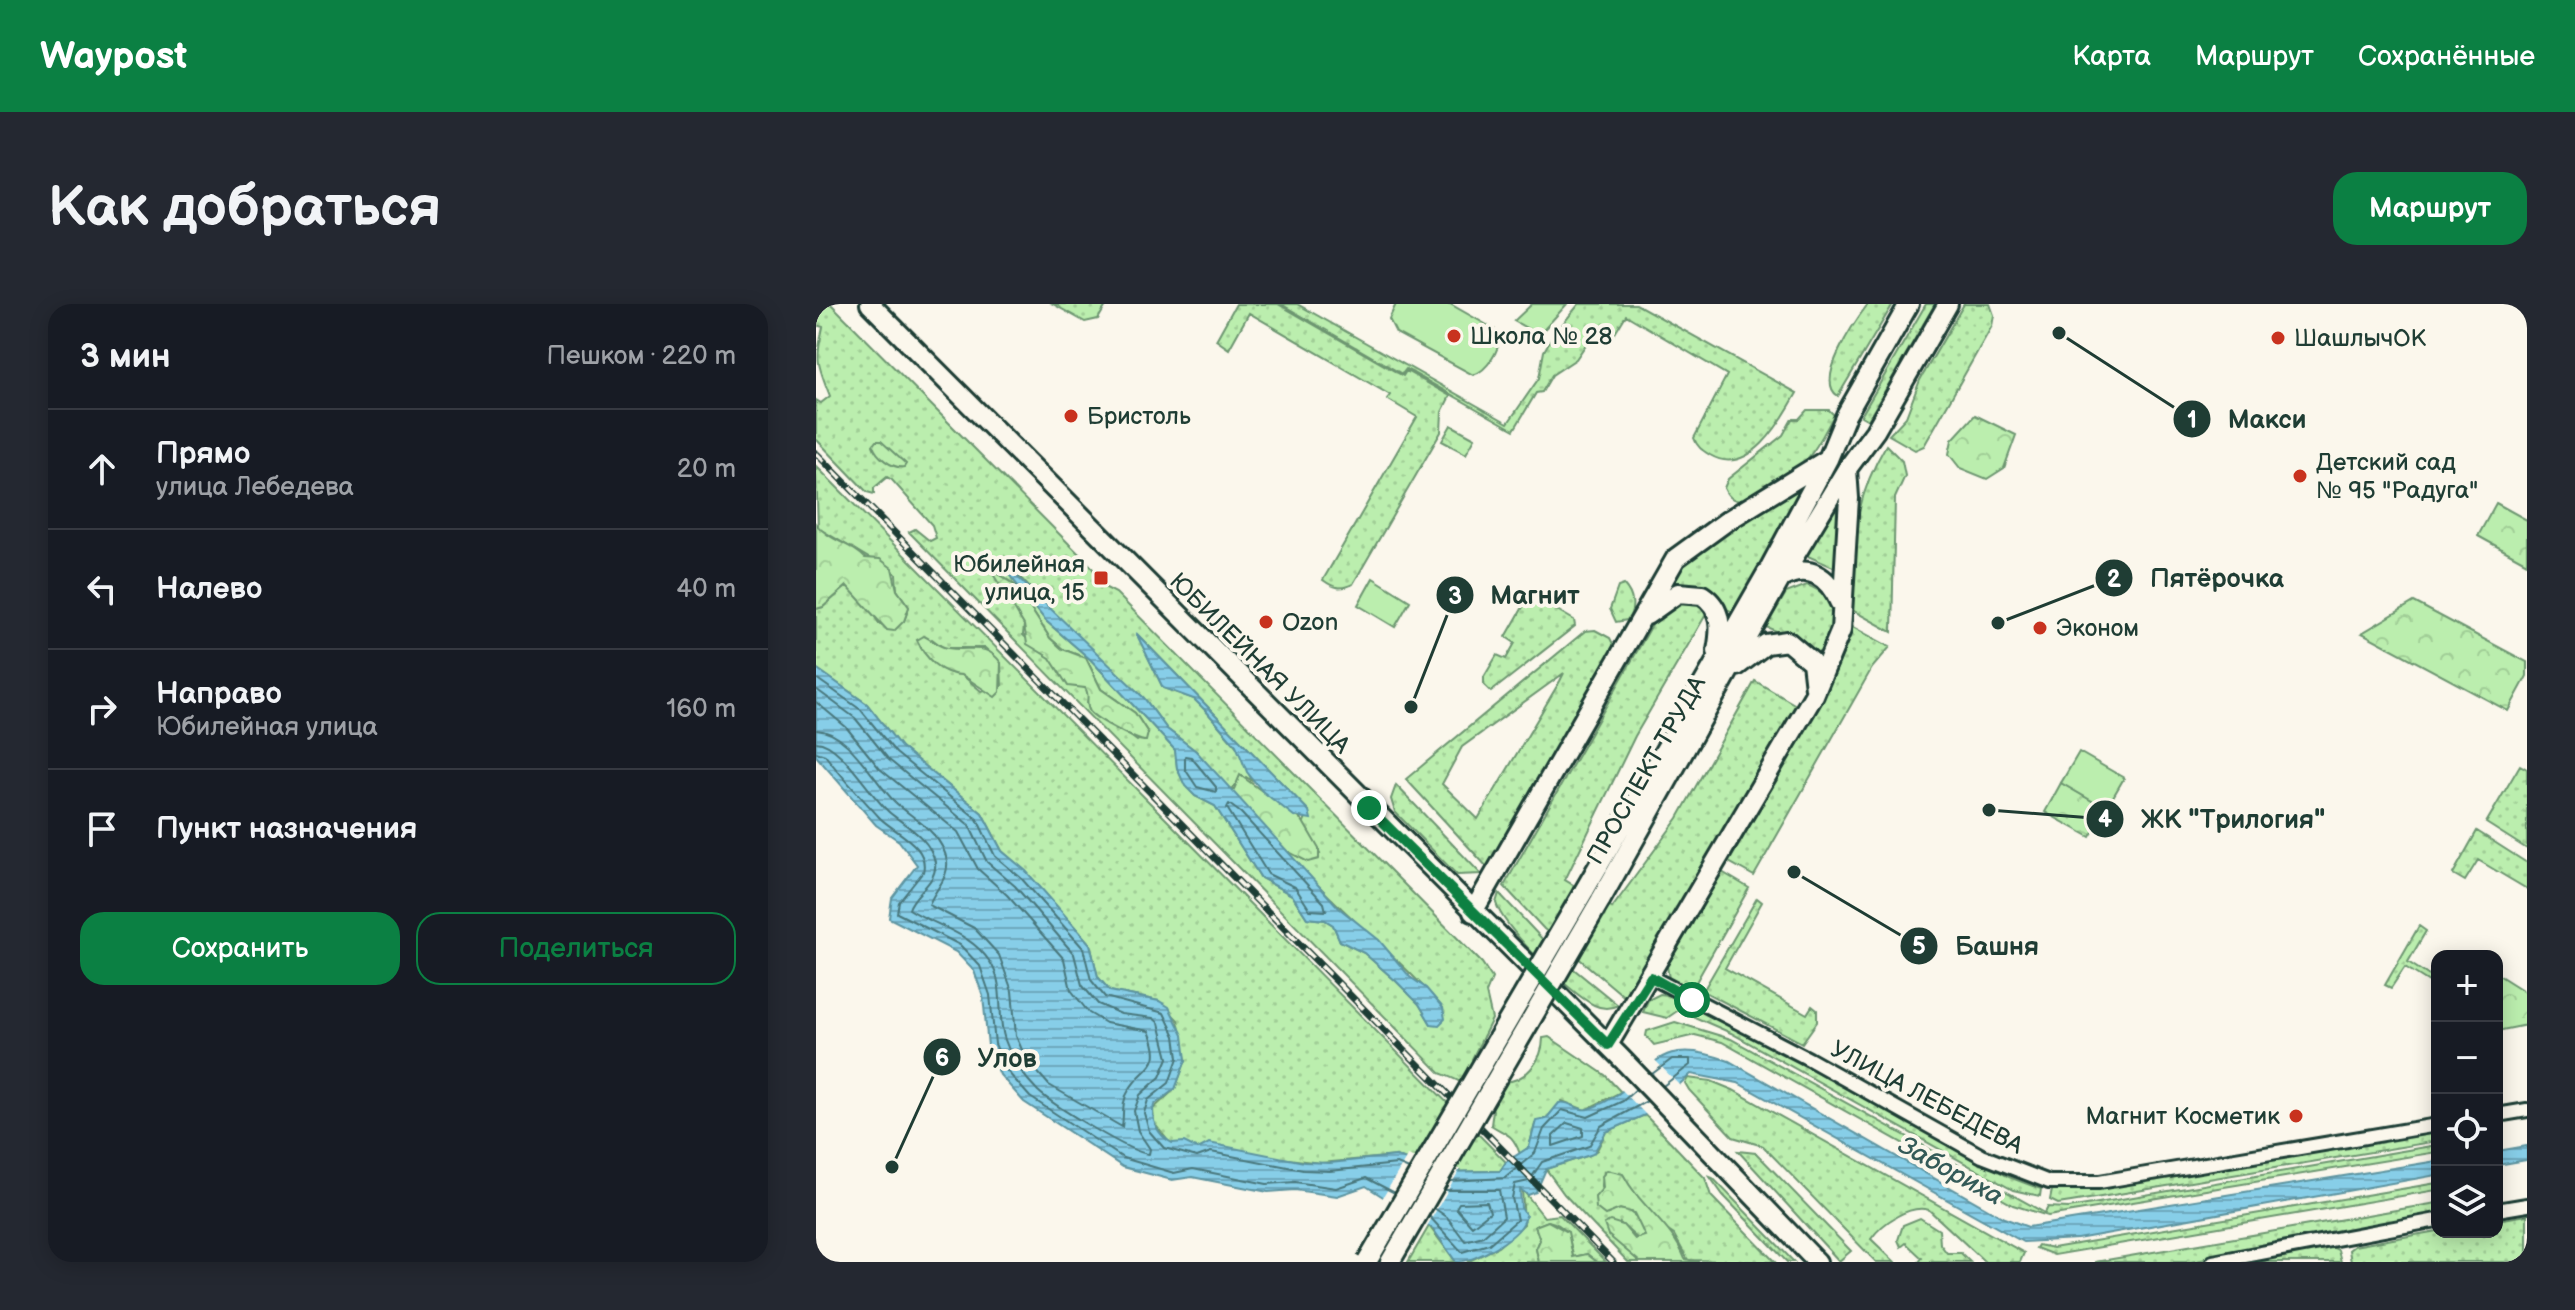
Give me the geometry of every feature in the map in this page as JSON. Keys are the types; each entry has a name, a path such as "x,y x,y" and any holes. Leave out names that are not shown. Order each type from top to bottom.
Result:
{"main road":[{"name":"ЮБИЛЕЙНАЯ УЛИЦА","path":"870,304 1627,1064 1817,1262"},
{"name":"ПРОСПЕКТ ТРУДА","path":"1390,1262 1722,667 1828,459 1846,415 1909,304"},
{"name":"ПРОСПЕКТ ТРУДА","path":"1722,667 1847,469 1875,431 1948,304"},
{"path":"1473,912 1645,617 1669,567 1687,548 1828,459 1847,469 1849,498 1838,643 1814,695 1651,977 1608,1045"},
{"path":"1781,578 1798,570 1816,573 1828,581 1841,604"},
{"path":"1645,617 1672,596 1686,592 1702,595 1715,608 1721,623 1722,667 1766,644 1787,641 1812,662 1816,676 1814,695"},
{"name":"ПРОСПЕКТ ТРУДА","path":"1367,1262 1592,896"}],"street":[{"name":"УЛИЦА ЛЕБЕДЕВА","path":"1651,977 1809,1059 1982,1156 2049,1182 2099,1182 2431,1126"},
{"path":"2503,1114 2527,1110"},
{"path":"2503,1209 2527,1205"},
{"path":"2213,1262 2431,1221"}],"green space":[{"path":"816,304 831,304 1090,565 1106,588 1116,593 1482,963 1492,978 1486,993 1492,1019 1472,1059 1482,1075 1501,1082 1517,1079 1531,1069 1540,1055 1543,1038 1549,1037 1605,1075 1621,1092 1585,1110 1562,1101 1548,1117 1535,1124 1529,1147 1520,1154 1511,1138 1491,1125 1493,1110 1481,1096 1463,1083 1440,1073 909,532 915,529 930,541 936,538 932,525 892,480 887,477 874,488 874,494 867,492 816,439 816,400 821,403 830,396 819,361 823,327 816,325","holes":["1007,572 1016,573 1058,618 1144,698 1167,729 1196,751 1232,794 1231,789 1246,777 1252,781 1238,748 1194,699 1163,688 1137,634 1309,811 1303,824 1320,854 1305,860 1287,851 1324,892 1443,1008 1431,1024 1419,1004 1396,981 1364,953 1340,941 1333,925 1325,920 1307,918 1292,895 1261,878 1215,806 1195,796 1185,785 1177,768 1175,750 1091,660 1046,621","998,573 1016,586 1050,638 1063,649 1086,658 1101,689 1135,713 1148,733 1137,741 1087,703 1089,693 1085,688 1071,681 1054,660 1023,635 1024,625"]},
{"path":"1053,304 1107,304 1098,319 1085,322"},
{"path":"1236,304 1278,304 1403,376 1406,371 1450,396 1442,412 1441,432 1353,584 1349,586 1338,587 1323,580 1417,417 1387,399 1390,395 1249,313 1229,349 1216,340"},
{"path":"1281,304 1297,304 1508,423 1539,378 1544,351 1552,337 1579,304 1636,304 1797,393 1773,431 1750,453 1738,459 1724,460 1710,455 1700,448 1694,438 1727,375 1626,315 1611,340 1591,337 1576,359 1552,375 1542,392 1536,393 1514,430 1406,369 1402,374"},
{"path":"1396,304 1450,304 1494,329 1499,335 1495,353 1483,369 1473,375 1396,333 1389,319"},
{"path":"1532,304 1567,304 1539,335 1514,321"},
{"path":"1868,304 1893,304 1838,396 1832,388 1834,365 1846,337"},
{"path":"1926,304 1935,304 1868,420 1861,416"},
{"path":"1964,304 1990,304 1994,315 1992,326 1924,446 1915,450 1889,435 1906,417 1920,380"},
{"path":"1807,410 1829,410 1834,415 1808,458 1766,493 1741,501 1731,498 1724,488 1728,479 1783,435 1792,419 1799,419"},
{"path":"1975,415 2016,435 2004,468 1987,479 1960,468 1949,454 1952,440"},
{"path":"1451,425 1475,438 1466,454 1442,441"},
{"path":"881,441 906,464 904,467 890,464 881,457 873,445"},
{"path":"1886,445 1902,461 1905,476 1895,498 1892,632 1850,609 1857,524 1866,487"},
{"path":"816,466 1506,1162 1500,1171 1436,1172 1396,1156 1321,1163 1263,1156 1215,1145 1198,1149 1169,1142 1154,1123 1153,1109 1175,1089 1186,1060 1178,1020 1159,1001 1110,991 1098,977 1090,944 1026,872 1002,851 982,813 901,747 867,704 816,668 816,609 823,607 847,586 866,603 880,625 904,621 909,607 897,590 896,574 818,528","holes":["932,639 944,648 985,648 1001,663 1002,686 981,691 962,675 938,667 921,648"]},
{"path":"1793,489 1798,493 1797,499 1734,612 1688,588 1670,588 1680,567 1694,555"},
{"path":"1837,499 1836,566 1833,567 1803,554"},
{"path":"2496,503 2527,520 2527,563 2478,536"},
{"path":"816,524 865,558 880,559 892,568 897,590 909,607 904,621 894,631 887,630 847,586 823,607 816,609"},
{"path":"995,572 1016,586 1050,638 1062,649 1086,658 1101,689 1135,713 1148,733 1146,741 1108,725 1090,712 1085,688 1068,686 1050,658 1027,644 1024,625 993,574"},
{"path":"1373,578 1410,601 1395,627 1358,605"},
{"path":"1624,585 1630,593 1632,611 1627,620 1616,622 1610,609 1618,587"},
{"path":"1807,585 1819,591 1832,609 1832,630 1822,666 1806,643 1766,627 1786,593"},
{"path":"1535,597 1574,620 1575,626 1491,692 1484,685 1484,677 1497,655 1506,659 1515,643 1506,637 1527,600"},
{"path":"1693,597 1708,611 1635,736 1565,880 1612,908 1678,818 1755,681 1796,705 1627,999 1544,929 1504,886 1657,616 1665,607"},
{"path":"2414,602 2527,662 2527,676 2508,711 2362,633"},
{"path":"1847,624 1890,647 1872,668 1754,876 1729,862 1831,682 1843,654"},
{"path":"1595,630 1610,638 1616,650 1488,868 1406,779 1585,631","holes":["1564,673 1478,819 1442,784 1462,747"]},
{"path":"924,636 944,647 983,650 995,656 1001,663 1000,692 995,697 962,675 947,672 935,664 917,640"},
{"path":"2079,752 2124,778 2106,809 2061,783"},
{"path":"2520,765 2527,769 2527,849 2486,823"},
{"path":"1240,775 1302,820 1319,849 1319,859 1308,862 1287,851 1232,794"},
{"path":"2061,783 2106,809 2090,837 2045,812"},
{"path":"1396,785 1481,874 1457,875 1395,812 1391,799"},
{"path":"2477,831 2527,863 2527,889 2478,860 2465,881 2453,874"},
{"path":"1722,872 1749,888 1691,991 1669,979 1667,966"},
{"path":"1499,893 1559,957 1618,1005 1606,1008 1594,1005 1554,974 1501,914 1496,903"},
{"path":"1757,898 1762,902 1725,968 1807,1014 1812,1006 1817,1010 1817,1022 1802,1043 1703,991"},
{"path":"2419,926 2426,931 2408,962 2431,977 2431,983 2405,967 2391,988 2385,985"},
{"path":"2503,978 2527,993 2527,1025 2503,1030"},
{"path":"1660,994 1676,996 1686,1005 1667,1018 1643,1012 1648,1000"},
{"path":"1698,1002 2009,1177 2041,1189 2040,1196 2013,1190 1731,1033 1692,1016"},
{"path":"1675,1022 1731,1039 2045,1213 2048,1207 2069,1208 2431,1146 2431,1153 2048,1216 2013,1205 1722,1042 1695,1035 1654,1045 1646,1036 1647,1031"},
{"path":"1688,1078 1711,1081 1733,1090 2024,1253 2020,1262 1985,1262 1929,1210 1922,1209 1897,1216 1876,1233 1871,1239 1895,1262 1876,1262 1763,1146 1733,1137 1689,1090 1685,1083"},
{"path":"1645,1115 1705,1178 1711,1196 1775,1262 1688,1260 1674,1235 1662,1227 1636,1198 1623,1175 1604,1172 1601,1191 1608,1214 1617,1209 1627,1210 1639,1219 1645,1237 1639,1240 1620,1223 1615,1239 1640,1262 1628,1262 1564,1194 1546,1169 1590,1155 1597,1150 1606,1132"},
{"path":"2431,1133 2431,1142 2058,1204 2050,1200 2052,1190 2102,1188"},
{"path":"1738,1151 1756,1153 1851,1251 1839,1261"},
{"path":"1607,1170 1623,1174 1672,1236 1685,1259 1699,1262 1640,1262 1608,1235 1604,1224 1610,1221 1623,1225 1635,1239 1645,1236 1634,1213 1620,1209 1605,1215 1596,1208 1595,1197 1603,1188 1602,1176"},
{"path":"1710,1177 1794,1262 1787,1262 1723,1195"},
{"path":"2431,1184 2431,1191 2054,1255 2036,1248 2038,1245 2053,1248"},
{"path":"1522,1189 1544,1217 1560,1215 1606,1262 1597,1262 1587,1254 1573,1257 1565,1230 1548,1221 1535,1226 1540,1240 1536,1249 1539,1262 1467,1262 1498,1247 1524,1224"},
{"path":"2431,1204 2431,1221 2189,1262 2095,1262"},
{"path":"2527,1215 2527,1262 2351,1262 2349,1250 2354,1246 2431,1232 2431,1238 2503,1238 2503,1219"},
{"path":"1920,1218 1939,1230 1940,1244 1947,1253 1961,1253 1970,1262 1919,1262 1922,1258 1906,1243 1901,1247 1898,1240 1903,1225"},
{"path":"1548,1221 1568,1232 1573,1257 1587,1254 1597,1262 1539,1262 1536,1249 1540,1240 1535,1226"},
{"path":"1429,1226 1456,1262 1408,1262"},
{"path":"2328,1245 2338,1250 2341,1262 2230,1262"}],"water":[{"path":"1008,568 1144,698 1167,729 1196,751 1339,908 1379,940 1410,977 1426,988 1443,1008 1445,1019 1439,1025 1431,1024 1419,1004 1364,953 1340,941 1333,925 1325,920 1307,918 1292,895 1261,878 1215,806 1195,796 1185,786 1177,768 1175,750 1091,660 1046,621 1007,572"},
{"path":"1136,633 1309,811 1311,819 1294,816 1262,791 1247,772 1236,745 1194,699 1163,688"},
{"path":"816,668 867,704 901,747 982,813 1002,851 1026,871 1090,944 1098,977 1110,991 1159,1001 1169,1007 1183,1035 1186,1060 1175,1089 1154,1105 1153,1117 1159,1132 1172,1143 1184,1142 1198,1149 1209,1143 1304,1162 1330,1163 1396,1156 1436,1172 1500,1171 1506,1162 1529,1147 1536,1121 1546,1119 1559,1103 1588,1109 1609,1100 1664,1056 1680,1052 1701,1053 1729,1061 2004,1218 2028,1227 2431,1162 2431,1176 2077,1239 2023,1242 1738,1083 1691,1074 1645,1115 1606,1132 1593,1154 1546,1169 1536,1192 1528,1195 1520,1189 1521,1208 1526,1215 1517,1231 1486,1253 1456,1262 1433,1229 1366,1186 1337,1196 1295,1190 1268,1192 1192,1177 1172,1180 1123,1167 1024,1102 1000,1075 988,1046 983,996 974,971 956,952 889,918 892,898 917,865 899,841 876,825 816,756"},
{"path":"2527,1146 2527,1160 2503,1164 2503,1150"}],"pier":[{"path":"1652,1057 1680,1086 1648,1117 1620,1088"},
{"path":"1408,1155 1437,1168 1460,1169 1426,1228 1382,1199"}],"railway":[{"path":"816,453 1613,1262"}],"place":[{"name":"Макси","path":"2059,333"},
{"name":"Школа № 28","path":"1454,336"},
{"name":"ШашлычОК","path":"2278,338"},
{"name":"Бристоль","path":"1071,416"},
{"name":"Детский сад № 95 \"Радуга\"","path":"2300,476"},
{"name":"Юбилейная улица, 15","path":"1101,578"},
{"name":"Ozon","path":"1266,622"},
{"name":"Пятёрочка","path":"1998,623"},
{"name":"Эконом","path":"2040,628"},
{"name":"Магнит","path":"1411,707"},
{"name":"ЖК \"Трилогия\"","path":"1989,810"},
{"name":"Башня","path":"1794,872"},
{"name":"Магнит Косметик","path":"2296,1116"},
{"name":"Улов","path":"892,1167"}],"route":[{"path":"1369,808 1608,1045 1651,977 1692,1000"}],"water label":[{"name":"Забориха","path":"1951,1170"}]}
